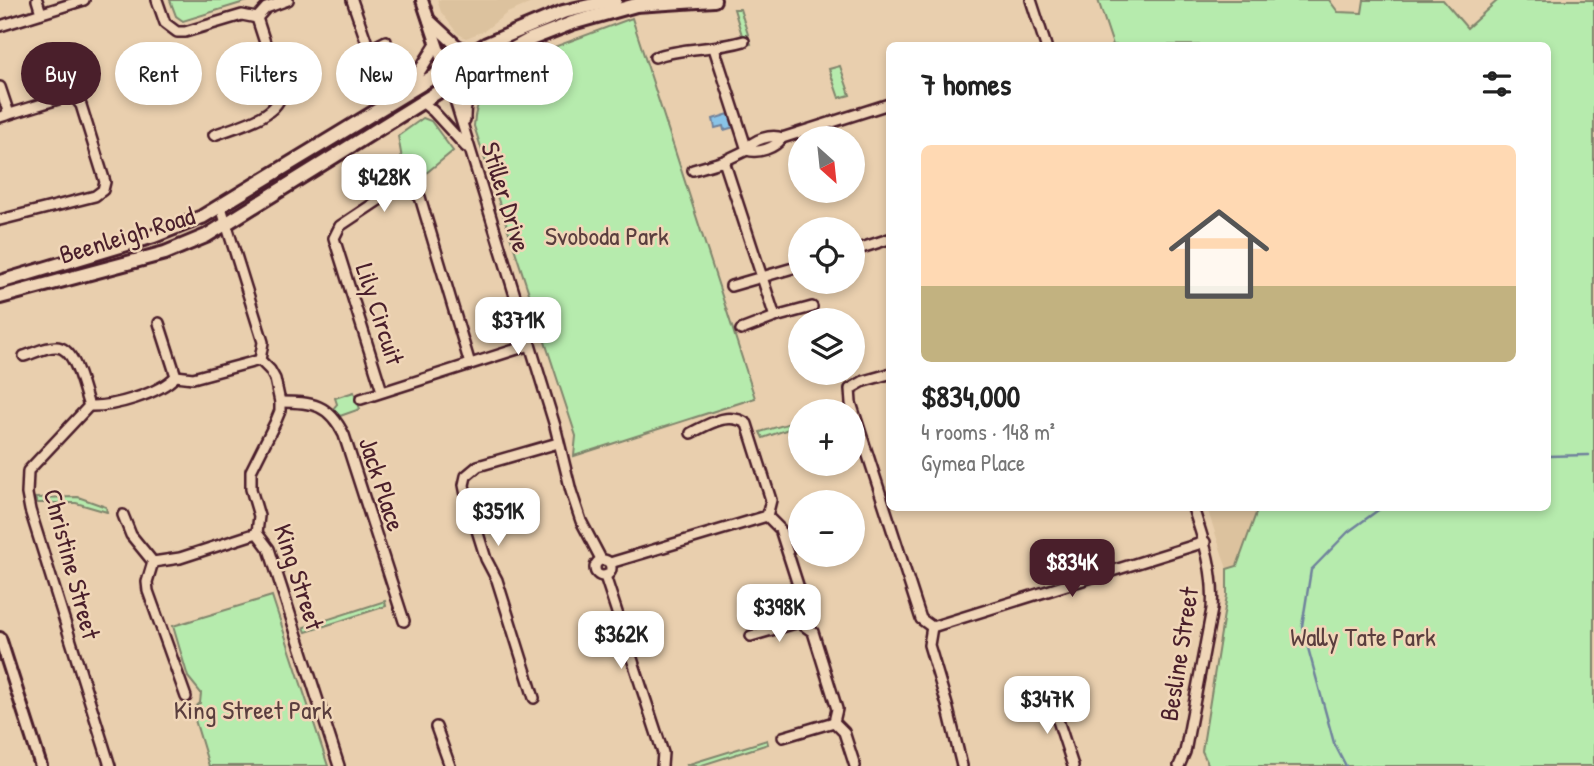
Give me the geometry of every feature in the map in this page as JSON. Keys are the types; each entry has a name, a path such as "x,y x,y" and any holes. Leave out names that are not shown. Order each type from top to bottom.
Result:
{"main road":[{"name":"Beenleigh Road","path":"496,42 563,12 615,0"},
{"name":"Beenleigh Road","path":"526,42 572,23 636,5 714,0"},
{"name":"Beenleigh Road","path":"0,297 188,245 227,225 431,96"},
{"name":"Beenleigh Road","path":"0,282 154,236 220,207 384,105"}],"street":[{"path":"37,0 41,13"},
{"path":"0,26 84,0"},
{"path":"158,0 165,23 177,32 242,15 257,18"},
{"path":"257,18 266,8 288,0"},
{"path":"352,0 367,42"},
{"path":"422,0 435,42"},
{"path":"1031,0 1045,42"},
{"path":"214,135 252,121 276,107 281,99 257,18"},
{"path":"428,18 453,42"},
{"path":"466,140 464,110 471,91 488,73 531,39"},
{"path":"655,57 744,41"},
{"path":"715,48 747,150"},
{"path":"417,75 431,53"},
{"path":"0,87 4,115 68,96 76,99 81,105 105,182 103,190 95,195 0,220"},
{"path":"422,102 470,151"},
{"name":"Stiller Drive","path":"456,105 581,521 605,561"},
{"path":"692,170 724,161 747,150 757,152 778,145 782,138 886,105"},
{"path":"724,161 775,317"},
{"name":"Lily Circuit","path":"382,391 334,238 340,226 397,188 408,187 420,198 470,364"},
{"path":"220,207 263,342 261,360"},
{"path":"865,247 886,240"},
{"path":"731,286 788,268"},
{"path":"741,330 812,307"},
{"path":"159,323 176,376"},
{"name":"Lily Circuit","path":"361,399 530,345"},
{"path":"24,356 52,347 67,351 89,406 104,406 165,386 176,376 193,378 261,360"},
{"path":"261,360 271,370 280,401"},
{"path":"886,375 864,381 850,389 851,403 921,619 932,627"},
{"name":"King Street","path":"280,401 280,411 251,471 251,489 259,516 257,533 269,549 339,766"},
{"name":"Jack Place","path":"280,401 314,404 337,419 404,621"},
{"name":"Christine Street","path":"89,406 27,471 27,494 110,766"},
{"path":"691,433 730,417 747,424 771,500 767,516"},
{"path":"534,698 497,580 486,559 464,485 470,470 478,466 558,443"},
{"name":"Besline Street","path":"1179,766 1185,752 1212,609 1213,592 1205,542 1194,511"},
{"path":"122,515 131,535 153,562"},
{"path":"606,576 595,571 595,564 767,516"},
{"path":"767,516 780,529 805,607 799,622"},
{"path":"153,562 180,558 257,533"},
{"path":"932,627 1205,542"},
{"path":"605,561 611,570 606,576"},
{"path":"153,562 147,582 148,590 186,697"},
{"path":"606,576 663,753 662,766"},
{"path":"751,636 799,622"},
{"path":"799,622 813,632 837,709 834,722"},
{"path":"932,627 929,645 962,766"},
{"path":"0,638 41,766"},
{"path":"1050,696 1073,766"},
{"path":"783,737 834,722"},
{"path":"834,722 844,732 855,766"},
{"path":"436,727 450,766"}],"shaded area":[{"path":"437,0 539,0 507,13 484,31 466,38 458,34 441,12"},
{"path":"1208,511 1257,511 1237,566 1227,569"}],"green space":[{"path":"170,0 251,0 183,21 176,16"},
{"name":"Wally Tate Park","path":"1098,0 1329,0 1338,12 1362,13 1364,0 1443,0 1467,28 1498,0 1594,0 1594,766 1209,766 1202,751 1227,595 1227,569 1237,566 1257,511 1551,511 1551,42 1112,42"},
{"path":"734,9 740,9 751,44 745,45"},
{"name":"Svoboda Park","path":"632,18 755,398 574,456 576,436 474,126 478,105 573,105 573,42 568,42"},
{"path":"840,66 850,95 839,98 829,69"},
{"path":"423,118 431,121 453,151 414,183 406,182 398,136"},
{"path":"354,392 360,409 340,416 333,409 337,404 335,398"},
{"path":"788,424 788,429 763,438 760,432"},
{"path":"78,497 106,507 107,512 76,503 37,503 35,498"},
{"name":"King Street Park","path":"272,596 328,766 209,766 192,710 200,703 201,693 188,677 173,626"},
{"path":"385,601 386,606 306,632 304,627"},
{"path":"767,740 768,744 699,766 686,765"}],"water":[{"path":"729,114 734,127 724,130 723,126 715,128 713,119"}],"waterway":[{"path":"1551,456 1589,455"},
{"path":"1346,766 1334,743 1302,626 1311,570 1348,532 1377,511"}]}
